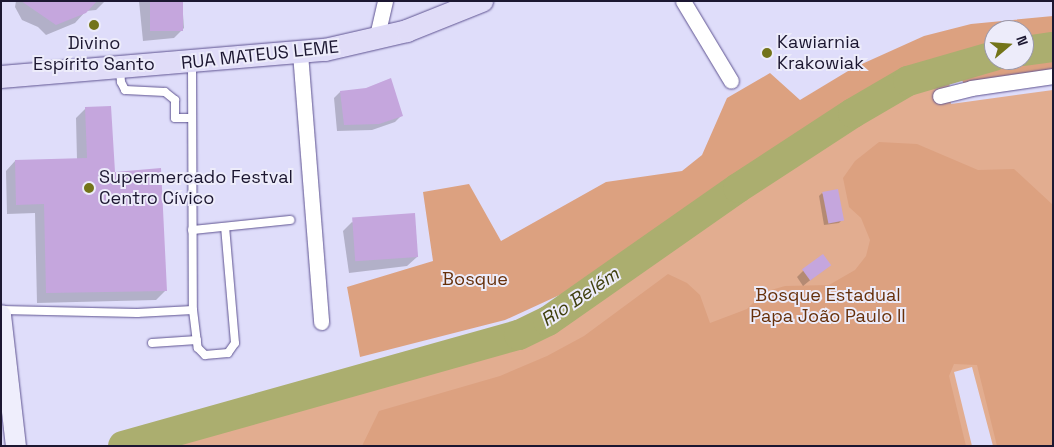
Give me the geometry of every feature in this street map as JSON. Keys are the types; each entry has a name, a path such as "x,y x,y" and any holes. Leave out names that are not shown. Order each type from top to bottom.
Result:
{"main road":[{"name":"RUA MATEUS LEME","path":"1,77 300,53 376,40 435,22 482,1"},
{"path":"1,315 16,446"}],"street":[{"path":"376,40 385,1"},
{"path":"683,1 731,81"},
{"path":"300,53 321,322"},
{"path":"940,96 971,88 1053,76"}],"lane":[{"path":"192,62 193,310 200,353 205,355 228,354 235,343 225,227"},
{"path":"120,68 121,82 126,90 165,92 172,95 175,118 191,118"},
{"path":"192,230 290,220"},
{"path":"1,310 137,313 193,310"},
{"path":"152,343 197,340"}],"green space":[{"name":"Bosque","path":"1053,16 1053,71 964,84 951,59 909,75 835,115 719,189 577,287 505,320 360,357 347,287 433,261 423,192 469,184 501,241 606,182 682,171 702,155 727,98 770,73 800,100 853,68 924,36 971,24 984,23 984,70 1034,70 1034,20 1012,20"},
{"name":"Bosque Estadual Papa João Paulo II","path":"949,78 951,104 1053,90 1053,446 993,446 972,367 954,372 972,446 147,446 513,346 552,326 690,230 865,115 916,88"},
{"name":"Bosque Estadual Papa João Paulo II","path":"879,142 917,144 978,170 1014,169 1053,205 1053,446 997,446 977,365 954,364 949,376 966,446 362,446 379,411 500,376 547,356 584,336 668,274 687,283 700,295 710,323 747,309 764,292 785,286 829,285 855,270 866,256 870,240 861,218 849,207 843,178 855,161"}],"building":[{"path":"21,1 97,1 86,13 56,25"},
{"path":"150,1 183,1 183,31 150,31"},
{"path":"391,78 403,116 379,124 344,125 340,91 366,88"},
{"name":"Supermercado Festval Centro Cívico","path":"111,106 115,172 161,168 167,291 46,293 44,204 16,205 15,160 87,158 85,107"},
{"path":"838,189 844,220 828,223 822,192"},
{"path":"415,213 418,257 355,261 352,217"},
{"path":"823,254 831,265 810,281 802,269"}],"waterway":[{"name":"Rio Belém","path":"1034,50 1053,47"},
{"name":"Rio Belém","path":"123,446 519,335 548,321 738,188 853,113 908,81 984,59"}],"place":[{"name":"Divino Espírito Santo","path":"94,25"},
{"name":"Kawiarnia Krakowiak","path":"767,53"},
{"name":"Supermercado Festval Centro Cívico","path":"89,188"}]}
